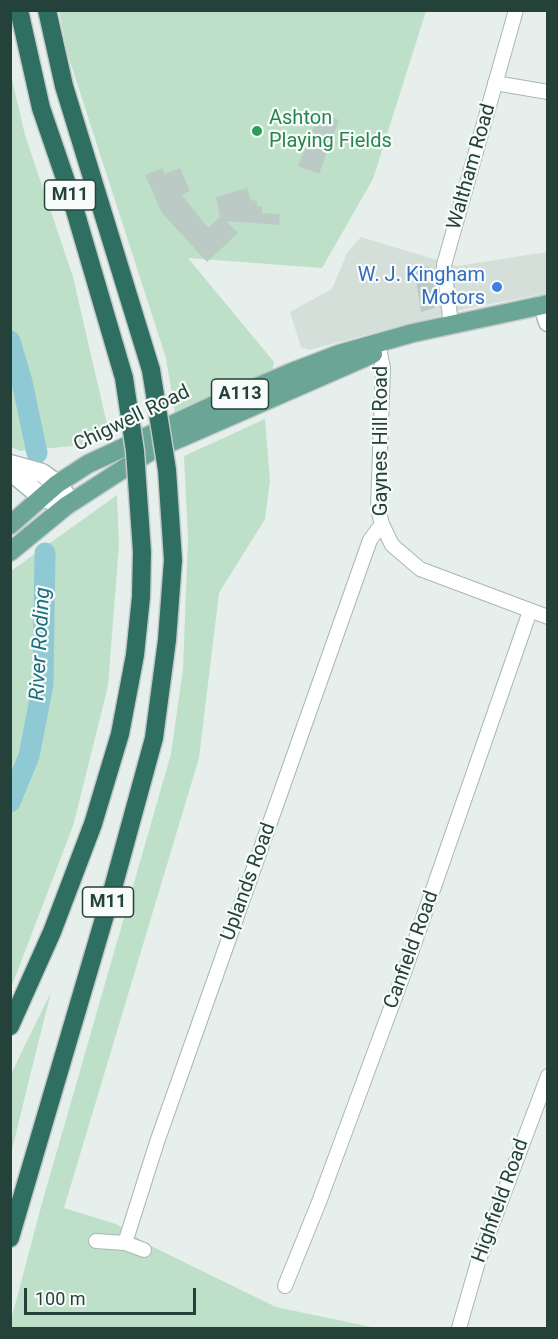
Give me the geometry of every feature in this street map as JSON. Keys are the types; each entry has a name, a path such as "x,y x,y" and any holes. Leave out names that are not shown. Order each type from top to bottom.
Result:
{"highway":[{"name":"M11","path":"10,1026 52,932 93,824 120,734 135,655 141,597 142,552 135,451 124,378 69,190 41,108 19,10"},
{"name":"M11","path":"10,1238 154,738 167,640 173,560 167,470 151,370 64,86 47,10"}],"main road":[{"name":"Chigwell Road","path":"10,552 66,506 151,451 379,347 432,329 546,311"},
{"name":"Chigwell Road","path":"10,525 57,484 88,464 214,405 292,372 339,354 379,347"}],"street":[{"name":"Waltham Road","path":"451,325 444,265 516,10"},
{"path":"495,83 548,92"},
{"name":"Gaynes Hill Road","path":"379,347 383,368 378,509 392,545 420,569 548,617"},
{"path":"10,464 42,473 57,484 65,494 66,506 42,497 10,471"},
{"name":"Uplands Road","path":"125,1243 157,1142 370,540 382,524"},
{"name":"Canfield Road","path":"285,1286 319,1202 405,970 530,611"},
{"name":"Highfield Road","path":"459,1329 478,1262 548,1076"},
{"path":"96,1241 125,1243 144,1251"}],"shaded area":[{"path":"361,237 457,266 547,252 547,293 465,309 309,350 301,347 290,312 332,289 347,253"}],"green space":[{"name":"Ashton Playing Fields","path":"59,11 426,11 373,179 322,268 188,258 274,362 272,372 175,413 166,358 67,52"},
{"path":"11,75 25,135 73,277 110,437 84,445 20,451 11,447"},
{"path":"265,419 270,481 265,519 219,593 199,758 64,1208 116,1224 149,1245 276,1307 376,1328 11,1328 11,1320 42,1203 171,754 183,669 188,539 184,456"},
{"path":"117,495 119,545 108,686 73,826 11,988 11,571"},
{"path":"51,992 31,1072 11,1154 11,1074"}],"building":[{"path":"319,112 339,120 319,174 298,166"},
{"path":"162,168 165,174 180,168 190,191 182,195 208,228 220,217 216,197 247,188 251,200 257,201 257,206 262,207 262,213 280,214 279,225 226,221 238,233 207,262 162,213 145,175"},
{"path":"421,266 430,267 436,274 437,302 434,308 421,312 415,273"}],"waterway":[{"name":"River Roding","path":"10,341 22,382 37,453"},
{"name":"River Roding","path":"10,802 29,756 43,684 45,553"}],"place":[{"name":"Ashton Playing Fields","path":"257,131"},
{"name":"W. J. Kingham Motors","path":"497,287"}]}
